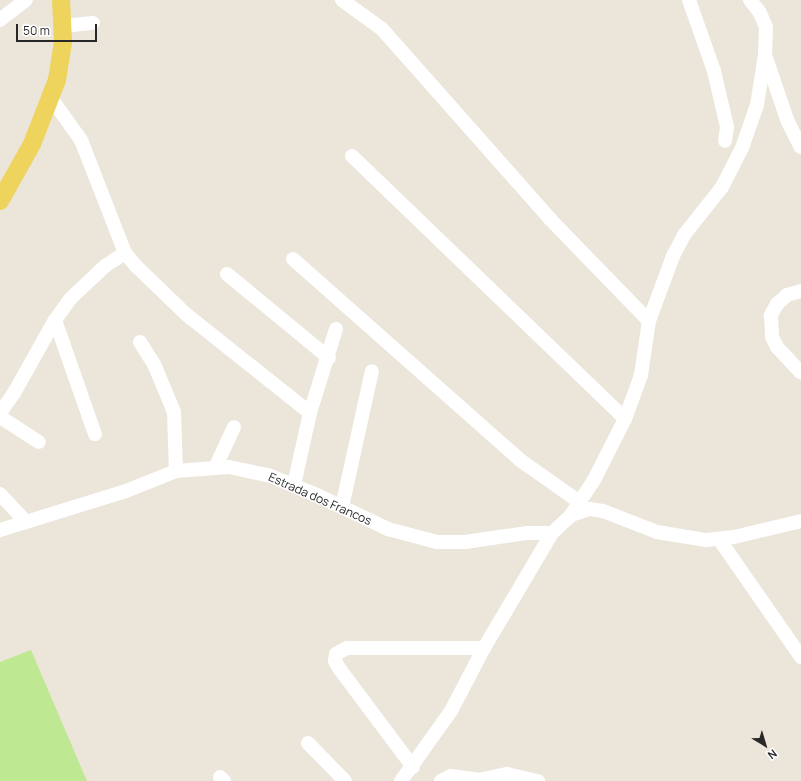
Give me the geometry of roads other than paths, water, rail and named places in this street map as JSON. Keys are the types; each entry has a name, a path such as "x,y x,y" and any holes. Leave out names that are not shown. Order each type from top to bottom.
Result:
{"main road":[{"path":"0,201 32,144 51,98 62,57 63,26 61,0"}],"street":[{"path":"0,20 26,0"},
{"path":"689,0 714,71 727,127 725,141"},
{"path":"401,781 413,767 451,711 484,648 552,533 581,503 625,419 640,375 649,321 673,256 684,235 722,187 742,148 757,105 766,55 766,27 760,13 750,0"},
{"path":"346,1 382,29 550,219 649,321"},
{"path":"63,26 93,23"},
{"path":"766,55 788,122 801,147"},
{"path":"51,98 81,140 125,253 150,282 187,314 310,413"},
{"path":"352,156 625,419"},
{"path":"0,413 14,393 55,320 92,277 125,253"},
{"path":"293,259 520,460 581,503"},
{"path":"227,274 328,358"},
{"path":"801,291 787,295 777,304 771,315 772,337 777,347 801,373"},
{"path":"55,320 95,434"},
{"path":"294,485 310,413 336,329"},
{"path":"140,342 154,364 174,412 176,432 176,471"},
{"path":"342,507 372,371"},
{"path":"0,417 39,442"},
{"path":"215,468 234,427"},
{"name":"Estrada dos Francos","path":"0,530 25,521 126,491 176,471 215,468 247,469 294,485 388,529 437,542 466,542 527,533 552,533"},
{"path":"0,494 25,521"},
{"path":"571,515 590,508 603,511 657,532 706,540 719,539 801,521"},
{"path":"719,539 801,657"},
{"path":"413,767 339,668 335,661 336,654 347,648 484,648"},
{"path":"308,743 345,781"},
{"path":"441,781 451,776 478,780 507,774 538,781"}]}
